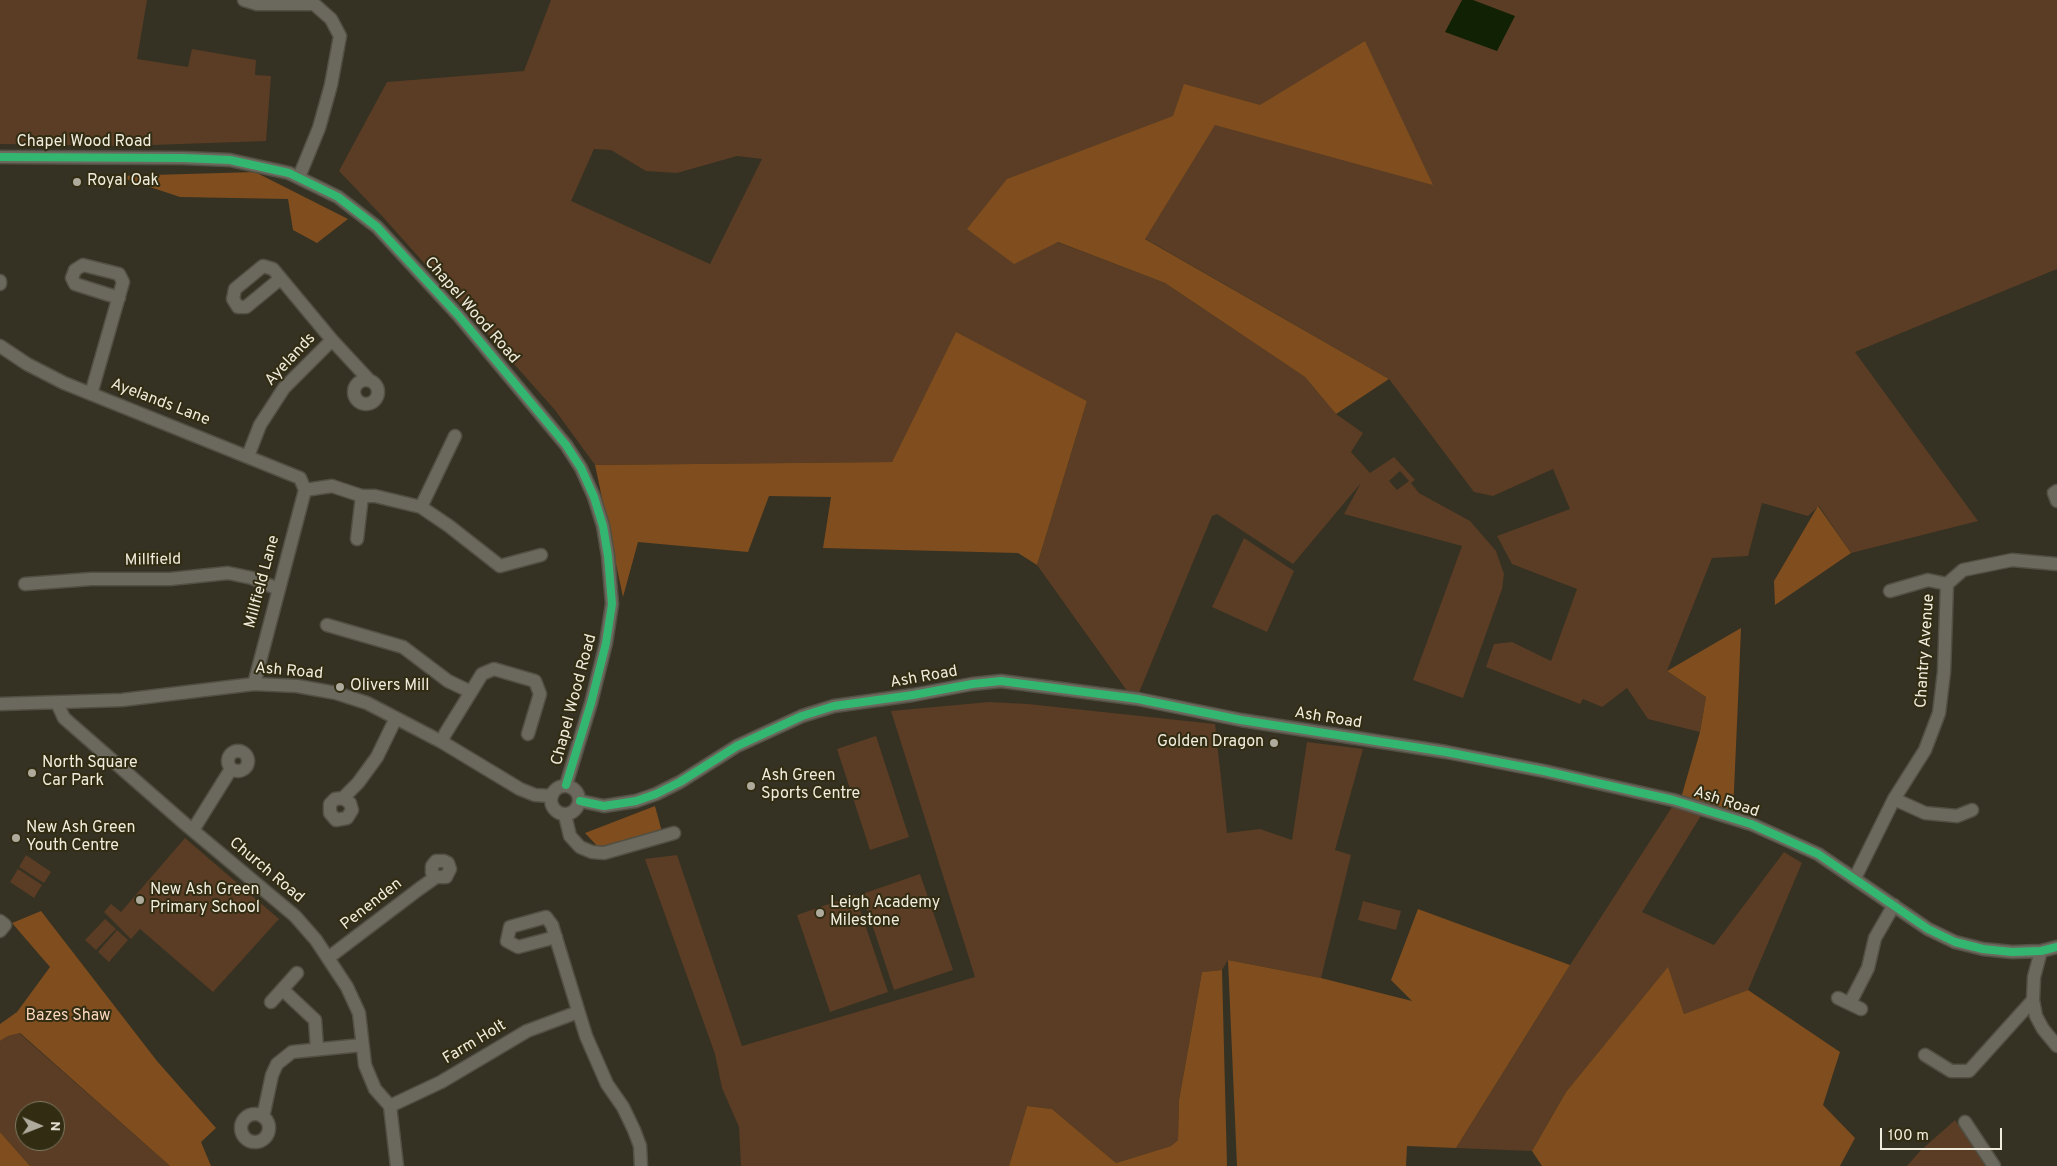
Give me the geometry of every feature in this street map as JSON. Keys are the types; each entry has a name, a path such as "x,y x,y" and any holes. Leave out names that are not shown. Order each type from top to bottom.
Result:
{"street":[{"path":"244,0 257,4 314,4 331,19 340,36 331,85 310,151 299,177"},
{"name":"Chapel Wood Road","path":"0,157 183,158 230,160 264,166 299,177 338,197 370,221 413,265 458,315 566,445 581,468 594,498 603,526 608,556 612,604 606,643 591,703 566,785"},
{"name":"Ayelands","path":"280,279 370,381"},
{"path":"91,394 118,298"},
{"name":"Ayelands","path":"248,456 260,425 284,388 332,340"},
{"name":"Ayelands Lane","path":"0,346 27,364 64,383 300,478 305,490"},
{"path":"421,507 455,436"},
{"path":"305,490 332,486 362,496 376,496 421,507 449,526 500,566 541,555"},
{"name":"Millfield Lane","path":"254,684 305,490"},
{"path":"2057,491 2054,493 2057,500"},
{"path":"357,539 362,496"},
{"name":"Chantry Avenue","path":"1854,878 1894,799 1925,750 1939,713 1944,672 1947,584 1963,570 2012,560 2057,564"},
{"name":"Millfield","path":"25,584 98,579 170,579 228,573 252,578 278,589"},
{"name":"Chantry Avenue","path":"1890,592 1928,580 1947,584"},
{"path":"327,625 403,647 448,680 470,692"},
{"path":"442,742 482,674 494,669 536,681 540,694 528,734"},
{"name":"Ash Road","path":"580,801 604,806 636,801 656,794 687,778 737,746 802,716 834,706 1000,681 1138,699 1241,720 1437,751 1544,771 1656,796 1752,824 1818,854 1928,929 1955,942 1983,949 2016,952 2041,951 2057,947"},
{"name":"Ash Road","path":"0,704 122,700 254,684 297,686 336,693 367,703 442,742 520,789 535,795 552,796"},
{"name":"Church Road","path":"57,702 64,718 295,916 316,940 347,987 359,1013 365,1065 375,1089 390,1106"},
{"path":"343,798 358,783 377,757 396,718"},
{"path":"193,830 231,769"},
{"path":"565,815 575,811 580,801 576,790 566,785 557,788 552,796 554,808 565,815 570,836 580,847 592,852 604,853 674,833"},
{"path":"1894,799 1925,813 1957,816 1972,810"},
{"name":"Penenden","path":"328,958 436,877"},
{"path":"1849,1003 1868,968 1875,938 1894,905"},
{"path":"0,921 5,925 0,931"},
{"path":"556,937 586,1036 607,1084 624,1107 640,1146 641,1166"},
{"path":"2041,951 2034,977 2033,1000 2036,1016 2043,1029 2057,1046"},
{"path":"271,1002 297,973"},
{"path":"283,990 315,1020 317,1048"},
{"path":"1925,1055 1951,1071 1969,1071 2033,1000"},
{"name":"Farm Holt","path":"390,1106 441,1082 527,1031 578,1012"},
{"path":"263,1117 272,1075 277,1064 292,1052 362,1045"},
{"path":"390,1106 397,1166"},
{"path":"1965,1122 1994,1166"}],"shaded area":[{"path":"0,0 147,0 137,59 188,67 192,49 256,60 255,75 271,76 266,141 124,146 0,144"},
{"path":"551,0 2057,0 2057,269 1855,352 1978,521 1851,553 1819,506 1808,516 1762,503 1748,556 1712,558 1667,671 1706,697 1700,732 1648,719 1627,688 1602,707 1583,699 1580,704 1486,667 1494,644 1512,642 1551,661 1577,589 1512,564 1497,536 1570,509 1553,469 1493,496 1474,492 1389,379 1085,204 1016,262 1057,242 1165,283 1305,377 1336,414 1363,433 1351,452 1370,473 1394,457 1415,480 1411,483 1419,493 1470,521 1496,551 1504,574 1502,589 1463,698 1413,680 1462,546 1344,514 1361,483 1293,564 1217,514 1212,516 1138,695 1130,695 1037,565 1087,401 956,333 892,462 595,465 555,410 383,217 339,171 387,82 524,71","holes":["594,149 611,150 646,171 677,173 737,156 762,159 710,264 571,201","1400,471 1409,481 1397,490 1389,481"]},
{"path":"1462,0 1473,0 1515,16 1497,51 1445,32"},
{"path":"1244,538 1294,571 1267,632 1212,607"},
{"path":"989,702 1028,704 1215,724 1227,833 1260,829 1292,840 1307,742 1363,749 1335,850 1351,855 1321,978 1228,960 1222,970 1202,972 1179,1100 1178,1140 1171,1146 1116,1163 1052,1109 1027,1106 1009,1166 741,1166 739,1127 722,1088 715,1054 645,859 677,855 742,1046 975,977 891,711"},
{"path":"876,736 909,837 870,850 837,749"},
{"path":"1672,807 1702,814 1642,912 1714,945 1784,852 1802,863 1748,990 1684,1014 1668,968 1566,1092 1532,1151 1456,1148 1570,965"},
{"path":"185,838 279,919 213,992 140,929 131,939 104,912 111,904 121,912"},
{"path":"26,855 51,872 44,883 19,867"},
{"path":"18,869 42,885 34,898 10,882"},
{"path":"920,874 953,970 894,990 862,894"},
{"path":"855,895 888,992 830,1012 797,915"},
{"path":"1363,901 1401,911 1396,930 1358,920"},
{"path":"105,919 116,929 96,950 85,940"},
{"path":"117,930 128,940 109,962 98,952"},
{"path":"19,1033 170,1166 30,1166 17,1151 65,1151 65,1101 15,1101 15,1149 0,1132 0,1041 8,1036"},
{"path":"1955,1120 1986,1166 1907,1166 1920,1151"}],"green space":[{"path":"1365,41 1433,185 1215,125 1145,239 1389,379 1336,414 1305,377 1165,283 1058,242 1014,264 967,229 1007,179 1173,116 1184,84 1260,105"},
{"path":"255,172 348,219 317,243 293,230 288,199 180,197 117,176"},
{"path":"956,332 1087,401 1037,565 1018,553 823,548 831,497 769,496 748,552 638,542 623,597 595,465 892,462"},
{"path":"1818,506 1851,553 1775,605 1774,581"},
{"path":"1741,628 1733,813 1681,798 1700,732 1706,697 1667,671"},
{"path":"655,806 662,832 599,848 585,833"},
{"path":"1418,909 1570,965 1456,1148 1407,1146 1406,1166 1237,1166 1228,960 1321,978 1412,1001 1391,980"},
{"name":"Bazes Shaw","path":"41,911 157,1061 216,1128 201,1142 211,1166 170,1166 20,1033 8,1036 0,1041 0,1024 17,1012 50,967 12,923"},
{"path":"1668,967 1684,1014 1748,990 1840,1052 1823,1105 1855,1138 1840,1166 1542,1166 1532,1151 1566,1092"},
{"path":"1222,970 1227,1166 1009,1166 1027,1106 1052,1109 1116,1163 1171,1146 1178,1140 1179,1100 1202,972"},
{"path":"0,1132 30,1166 0,1166"}],"cycle path":[{"path":"0,157 230,160 289,173 338,197 377,227 458,315 566,445 581,468 594,497 603,526 608,556 612,604 606,643 591,703 566,785"},
{"path":"580,801 604,806 636,801 656,794 680,782 737,746 802,716 834,706 1001,681 1138,699 1241,720 1446,752 1544,771 1673,800 1751,824 1818,854 1928,929 1955,942 1983,949 2012,952 2041,951 2057,947"}],"place":[{"name":"Royal Oak","path":"77,182"},
{"name":"Olivers Mill","path":"340,687"},
{"name":"Golden Dragon","path":"1274,743"},
{"name":"North Square Car Park","path":"32,773"},
{"name":"Ash Green Sports Centre","path":"751,786"},
{"name":"New Ash Green Youth Centre","path":"16,838"},
{"name":"New Ash Green Primary School","path":"140,900"},
{"name":"Leigh Academy Milestone","path":"820,913"}]}
